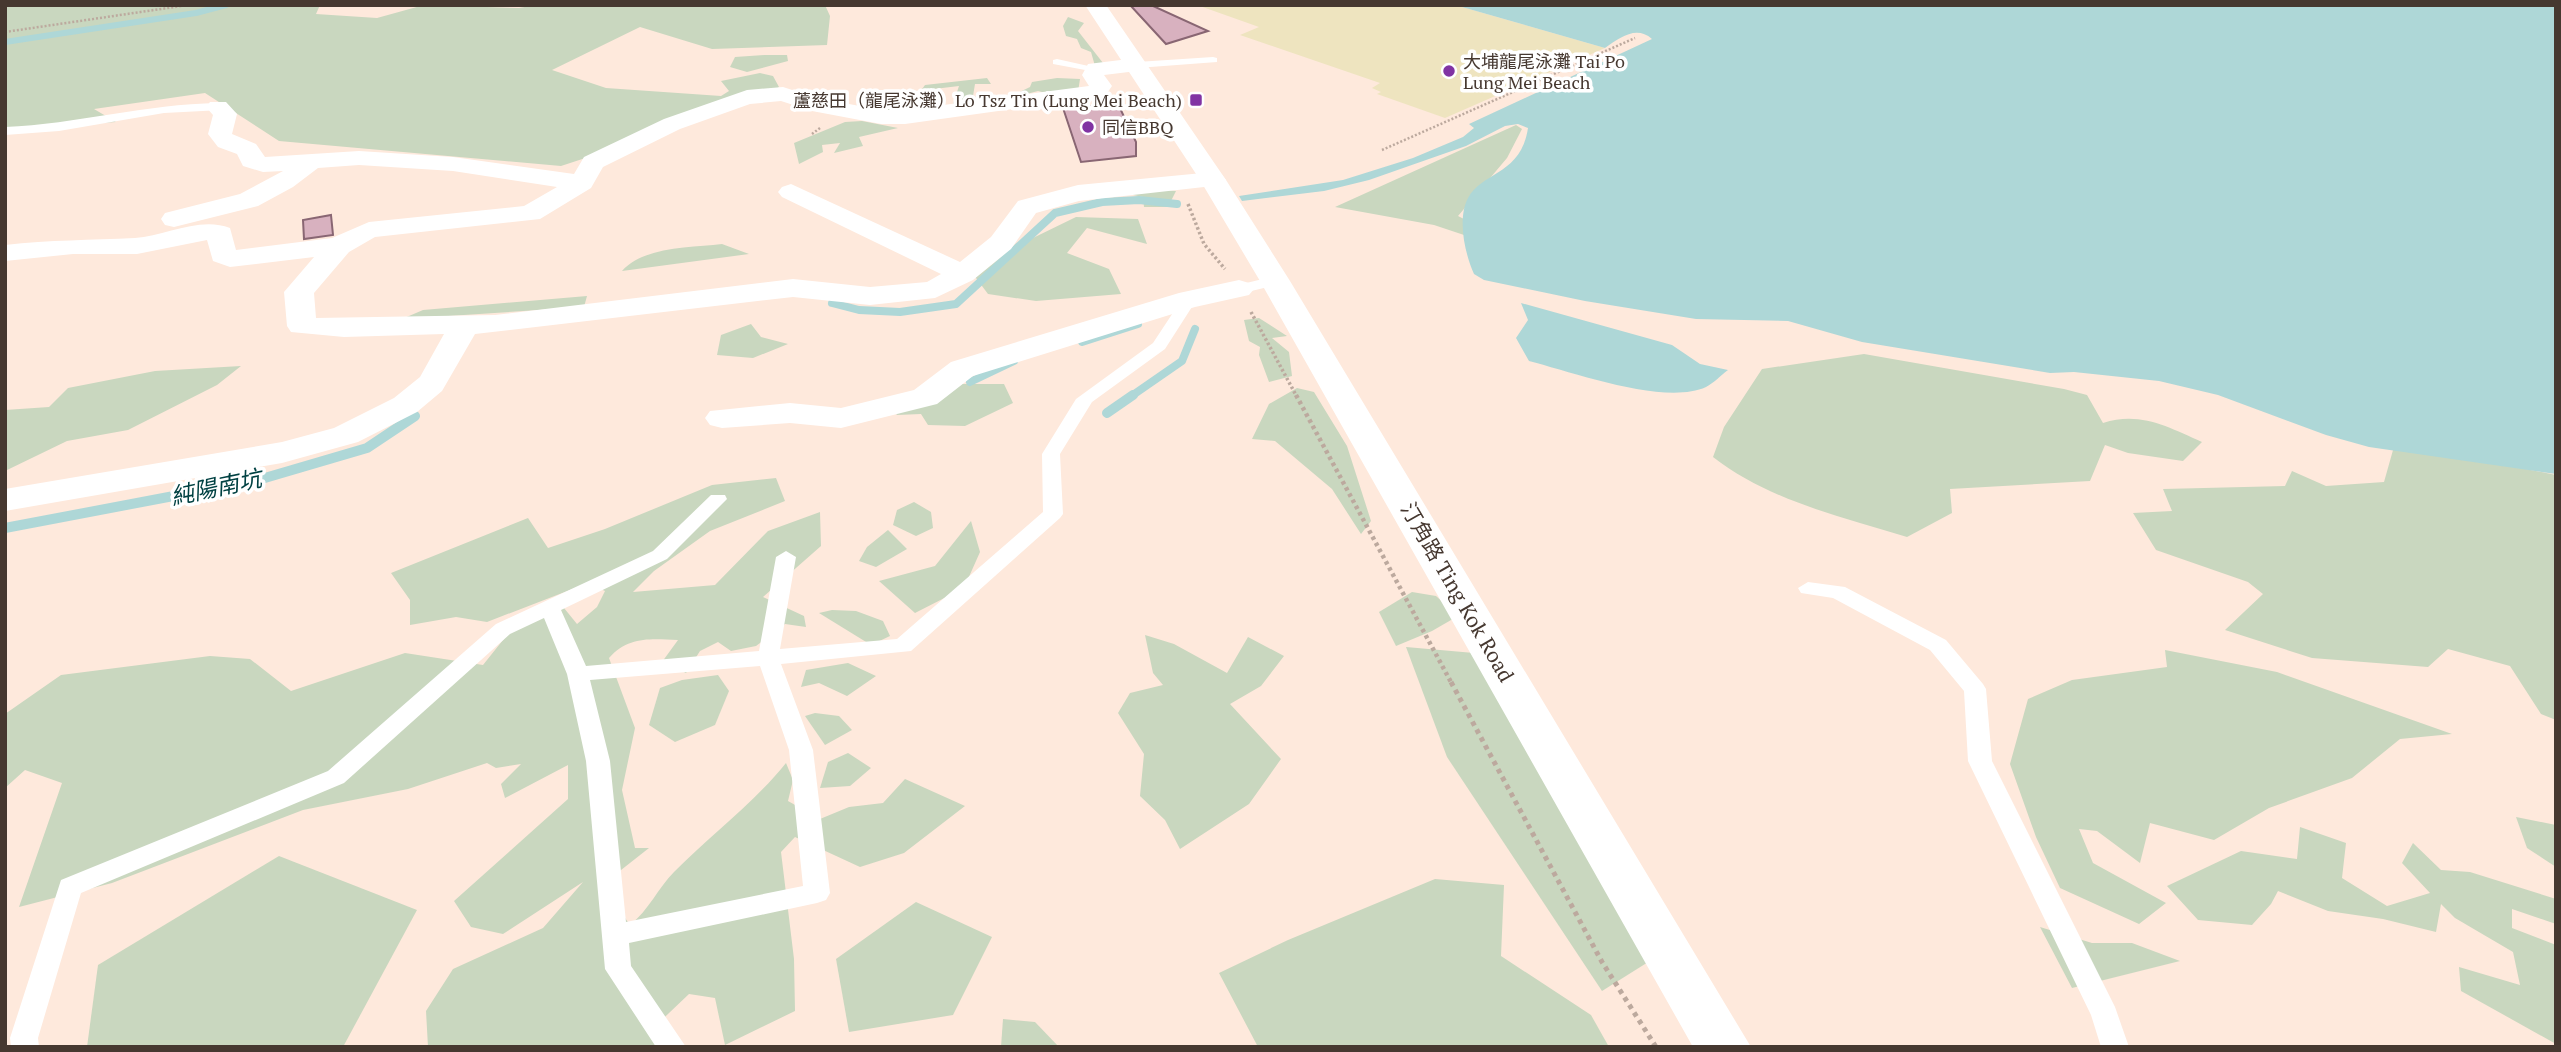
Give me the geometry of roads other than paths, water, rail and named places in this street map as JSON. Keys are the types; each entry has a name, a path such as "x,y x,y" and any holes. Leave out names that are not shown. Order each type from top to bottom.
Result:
{"main road":[{"name":"汀角路 Ting Kok Road","path":"1097,7 1147,64 1188,141 1197,182 1257,285 1723,1047"}],"street":[{"path":"1147,64 1096,69 1093,75 1101,86 1097,91 905,117 881,117 811,104 782,94 755,95 672,124 593,162 583,183 531,213 369,230 339,246 299,292 302,326 344,328 495,324 793,288 870,296 911,293 935,289 963,274 1002,243 1027,207 1079,193 1197,182"},
{"path":"218,107 225,114 218,127 220,137 228,145 247,149 252,161 262,165 359,158 453,164 583,183"},
{"path":"73,246 249,200 284,182 310,163"},
{"path":"791,192 963,274"},
{"path":"5,253 73,246 137,246 213,231 220,234 223,256 230,259 339,246"},
{"path":"722,418 790,413 841,418 925,397 962,369 1189,299 1257,285"},
{"path":"5,500 242,460 359,431 403,406 433,382 465,324"}],"lane":[{"path":"1147,64 1213,60"},
{"path":"1056,62 1096,69"},
{"path":"5,131 60,128 178,107 218,107"},
{"path":"578,674 903,646 1054,514 1051,454 1085,399 1159,346 1189,299"},
{"path":"5,489 54,490"},
{"path":"25,1047 24,1038 70,887 336,777 503,629 660,555 718,499"},
{"path":"614,935 817,893 801,750 768,659 786,557"},
{"path":"1808,588 1838,593 1938,645 1975,689 1980,761 2105,1015 2115,1047"},
{"path":"549,607 578,674 598,761 618,969 672,1047"}],"water":[{"path":"1455,5 2556,5 2556,474 2369,447 2326,435 2218,395 2159,381 2074,372 2050,373 1862,342 1788,321 1696,319 1585,301 1484,280 1474,274 1468,257 1463,226 1465,206 1475,189 1518,155 1528,128 1518,124 1505,126 1466,146 1369,180 1324,191 1242,201 1239,196 1343,180 1413,158 1463,137 1474,128 1469,124 1652,39 1640,33 1628,34 1605,48"},
{"path":"1521,303 1672,345 1700,364 1728,370 1706,387 1688,392 1667,392 1618,385 1529,361 1516,338 1528,320"}],"waterway":[{"path":"5,42 196,13 226,5"},
{"path":"832,303 859,310 900,312 956,304 1055,213 1102,202 1139,200 1177,204"},
{"path":"1082,342 1138,324"},
{"path":"1130,397 1182,361 1195,329"},
{"path":"970,382 1014,361"},
{"path":"1107,413 1133,395"},
{"name":"純陽南坑","path":"5,528 258,480 367,448 415,416"}],"place":[{"name":"大埔龍尾泳灘 Tai Po Lung Mei Beach","path":"1449,71"},
{"name":"蘆慈田（龍尾泳灘）Lo Tsz Tin (Lung Mei Beach)","path":"1196,100"},
{"name":"同信BBQ","path":"1088,127"}]}
